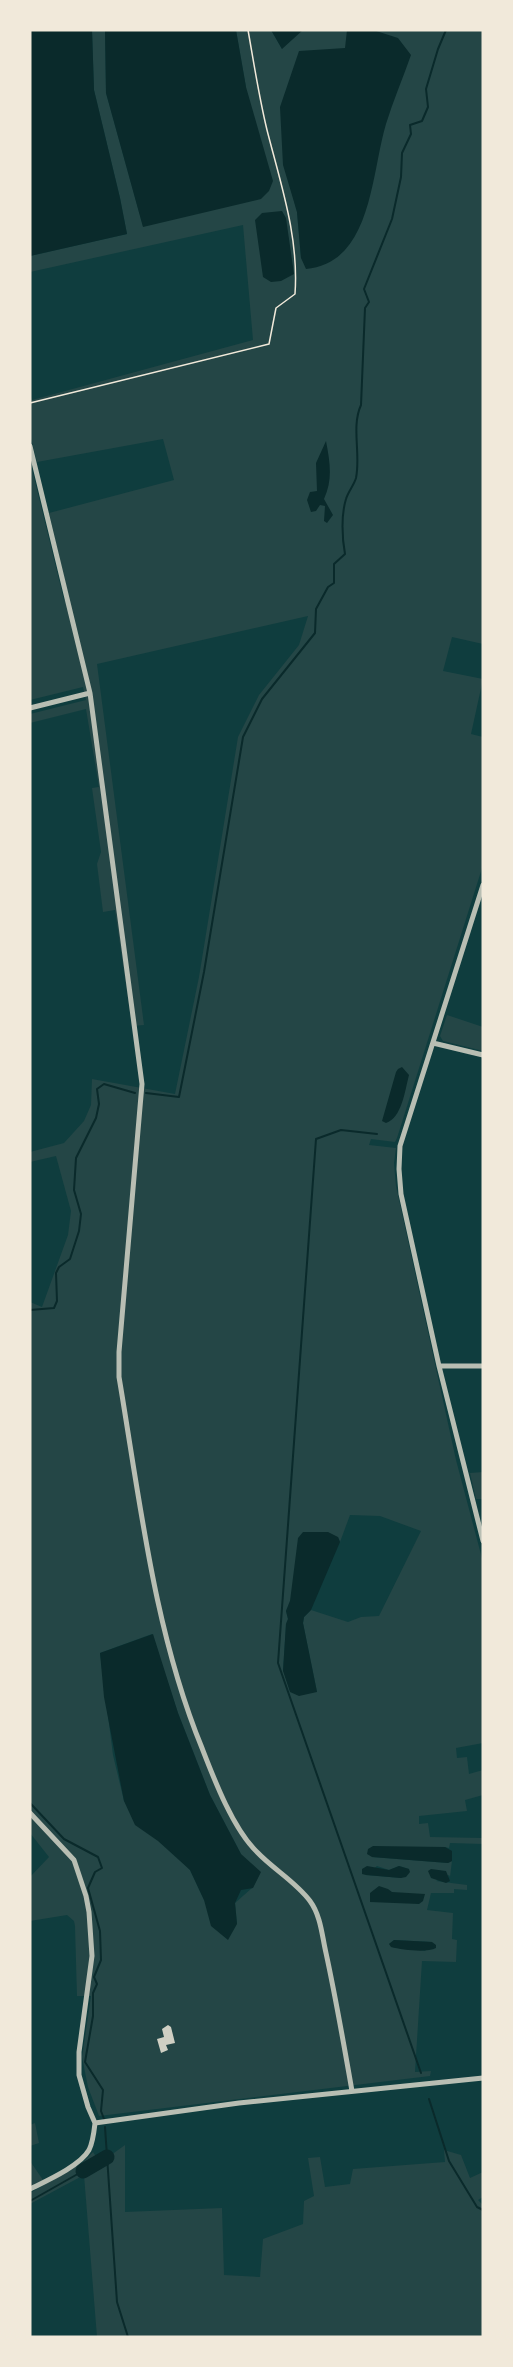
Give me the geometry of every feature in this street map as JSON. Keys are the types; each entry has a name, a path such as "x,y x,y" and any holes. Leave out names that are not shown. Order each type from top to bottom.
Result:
{"street":[{"path":"30,446 90,693 141,1084 119,1352 119,1377 156,1595 182,1692 201,1748 238,1830 255,1851 301,1891 311,1902 317,1915 335,1996 352,2091"},
{"path":"30,708 90,693"},
{"path":"483,885 400,1146 399,1169 401,1194 483,1541"},
{"path":"434,1043 483,1055"},
{"path":"440,1366 483,1366"},
{"path":"30,1813 74,1860 86,1896 92,1956 78,2069 88,2107 95,2123 94,2136 88,2152 30,2189"},
{"path":"95,2123 239,2103 483,2078"}],"path":[{"path":"30,403 269,344 276,308 294,294 296,273 293,230 267,129 248,30"}],"shaded area":[{"path":"30,30 92,30 94,90 127,234 30,256"},
{"path":"92,30 105,30 106,93 143,226 246,87 236,30 271,30 282,49 283,30 483,30 483,644 452,637 443,671 483,679 471,734 483,737 483,865 397,1138 395,1142 371,1139 369,1145 396,1148 394,1163 396,1186 456,1460 483,1562 483,1743 456,1748 457,1758 467,1757 469,1774 483,1770 483,1795 465,1800 467,1811 419,1816 419,1824 428,1823 430,1837 483,1838 483,1844 450,1843 449,1848 372,1857 448,1863 452,1861 450,1877 449,1875 436,1881 467,1885 467,1890 454,1889 454,1893 431,1893 427,1910 453,1913 452,1939 457,1940 456,1962 422,1961 415,2072 431,2071 430,2076 99,2116 88,2087 82,2057 91,1996 77,1996 74,1921 67,1915 30,1921 30,1877 49,1857 30,1833 30,1302 42,1307 68,1235 71,1211 56,1156 30,1162 30,1152 64,1143 84,1121 91,1105 92,1079 175,1094 199,977 238,737 259,695 299,645 308,616 97,664 144,1025 132,1026 115,910 103,912 97,864 101,852 92,788 99,787 86,709 30,723 30,714 86,700 83,687 30,700 30,461 64,600 69,599 49,513 174,480 163,439 37,462 30,435 30,394 32,400 253,340 243,225 30,272 30,256 127,234 94,90","holes":["286,171 326,264 301,258 297,212","350,1515 380,1516 421,1531 379,1616 361,1617 348,1622 311,1610 304,1617 303,1623 317,1692 283,1671 288,1619 286,1611 290,1601 338,1537 340,1542","152,1634 178,1713 210,1795 241,1854 252,1888 235,1903 237,1924 204,1900 190,1870 124,1801 113,1755 100,1653","377,1866 389,1870 399,1866 409,1869 401,1878 366,1875","394,1940 432,1942 425,1951 389,1944"]},
{"path":"105,30 236,30 246,87 273,181 269,191 261,199 143,227 106,93"},
{"path":"271,30 303,30 282,49"},
{"path":"347,30 373,30 398,38 411,55 386,124 365,213 356,234 344,251 328,263 306,269 301,258 297,212 283,165 280,107 299,51 345,48"},
{"path":"282,211 286,218 294,274 281,281 271,282 263,277 255,220 262,213"},
{"path":"326,441 330,478 324,499 333,515 327,523 324,521 325,506 320,505 316,511 311,512 307,500 310,492 317,491 316,463"},
{"path":"447,1015 483,1027 483,1051 443,1041 440,1036"},
{"path":"402,1067 409,1075 404,1095 396,1116 386,1123 382,1121 396,1072"},
{"path":"483,1472 483,1499 476,1499 470,1473"},
{"path":"303,1532 328,1532 338,1537 340,1542 311,1610 304,1617 303,1623 317,1692 299,1696 290,1692 283,1671 288,1619 286,1611 290,1601 298,1538"},
{"path":"153,1634 178,1713 210,1795 241,1854 261,1872 253,1888 241,1890 235,1903 237,1924 228,1940 211,1926 204,1900 190,1870 158,1841 135,1825 124,1801 104,1697 100,1653"},
{"path":"373,1846 445,1847 452,1851 452,1861 448,1863 372,1857 367,1854 368,1849"},
{"path":"367,1866 389,1870 399,1866 409,1869 410,1872 406,1877 401,1878 362,1874 362,1869"},
{"path":"431,1869 446,1871 450,1881 446,1883 431,1878 428,1871"},
{"path":"379,1886 392,1892 425,1894 423,1901 419,1904 370,1902 370,1893"},
{"path":"394,1940 432,1942 436,1948 421,1951 391,1947 389,1944"},
{"path":"35,2123 39,2143 30,2146 30,2125"},
{"path":"125,2145 125,2212 222,2208 224,2275 260,2277 263,2239 303,2224 304,2201 314,2196 308,2158 320,2157 325,2187 350,2184 353,2169 445,2162 444,2150 461,2155 470,2178 483,2172 483,2197 478,2200 483,2205 483,2337 97,2337 84,2175 30,2204 30,2193 81,2164 93,2152 100,2163"},
{"path":"30,2161 43,2180 30,2187"}],"building":[{"path":"168,2025 171,2027 175,2043 166,2045 168,2050 161,2053 157,2039 164,2037 162,2029"}],"waterway":[{"path":"146,1093 179,1097 204,972 243,737 262,699 315,633 316,609 328,587 334,583 334,564 345,554 343,512 347,496 356,478 356,431 361,405 365,308 369,302 364,289 392,219 401,177 402,153 411,134 410,125 422,121 428,107 426,89 446,30"},
{"path":"30,1310 54,1308 57,1301 56,1273 59,1267 70,1259 79,1231 81,1214 74,1190 76,1158 96,1118 99,1104 97,1089 104,1084 135,1093"},
{"path":"377,1134 341,1130 316,1139 278,1663 421,2073"},
{"path":"30,1803 64,1839 98,1857 102,1868 95,1872 88,1888 100,1931 101,1960 94,1977 97,1984 93,1993 93,2016 85,2062 103,2090 101,2111 104,2119"},
{"path":"429,2099 449,2161 477,2207 483,2210"},
{"path":"105,2127 117,2302 128,2337"},
{"path":"83,2171 107,2157"},
{"path":"30,2201 83,2171"}]}
